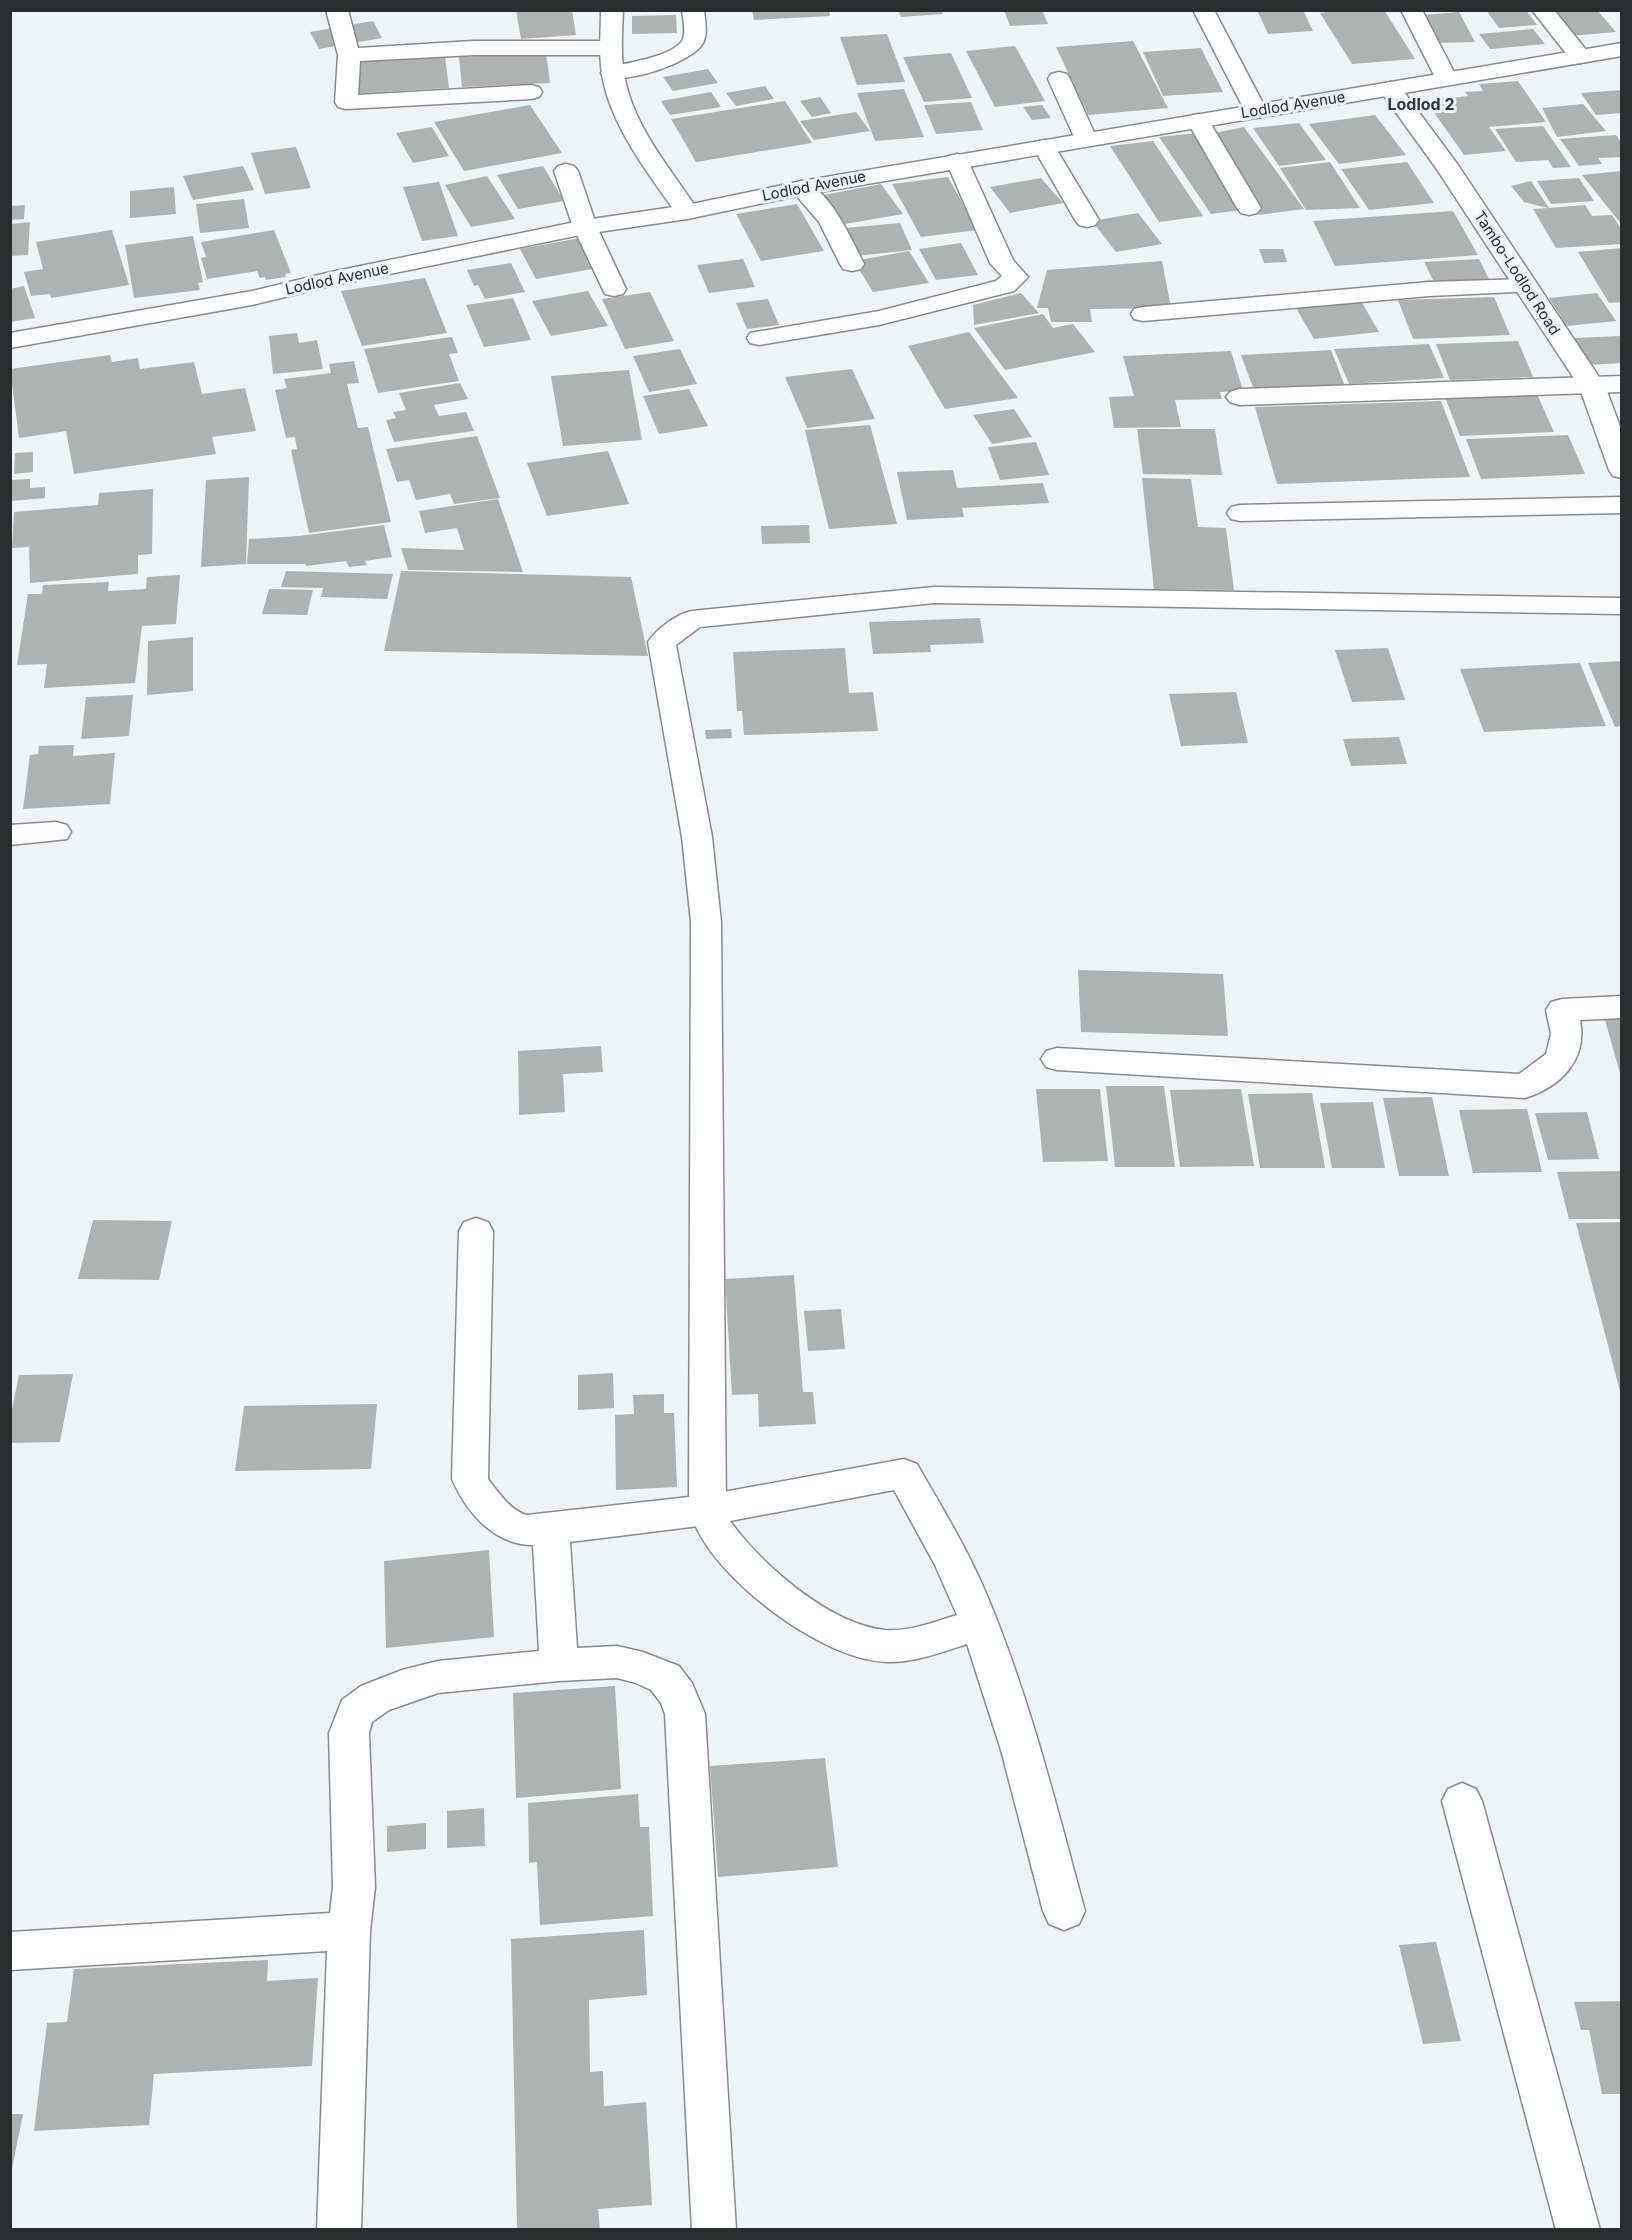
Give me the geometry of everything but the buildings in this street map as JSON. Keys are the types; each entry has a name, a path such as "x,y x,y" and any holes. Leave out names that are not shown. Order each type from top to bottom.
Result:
{"street":[{"path":"338,10 349,55 346,102 531,92"},
{"path":"612,10 612,73 617,94 637,132 687,212"},
{"path":"612,73 629,71 682,52 691,45 695,36 693,10"},
{"path":"1203,10 1256,111"},
{"path":"1411,10 1446,78"},
{"path":"1542,10 1580,56"},
{"path":"349,55 473,48 611,48"},
{"name":"Lodlod Avenue","path":"10,341 252,298 331,279 585,227 687,212 802,188 1622,49"},
{"path":"1059,80 1086,140"},
{"name":"Tambo-Lodlod Road","path":"1390,89 1446,165 1592,386 1622,470"},
{"path":"1198,121 1250,208"},
{"path":"1044,147 1087,220"},
{"path":"759,338 879,318 1005,286 1016,277 1002,263 957,161"},
{"path":"566,171 585,227 614,289"},
{"path":"802,188 830,219 852,264"},
{"path":"1143,314 1429,289 1526,286"},
{"path":"1239,397 1622,384"},
{"path":"1240,513 1622,505"},
{"path":"979,1625 899,1645 876,1645 856,1640 806,1615 750,1569 717,1532 707,1510 706,922 697,837 662,642 692,619 934,595 1622,606"},
{"path":"10,835 56,832"},
{"path":"1057,1059 1525,1086 1561,1060 1567,1034 1562,1010 1622,1007"},
{"path":"476,1231 470,1479 476,1491 507,1524 522,1530 551,1529 707,1510 904,1474 954,1566 979,1625 1013,1718 1064,1911"},
{"path":"551,1529 559,1665"},
{"path":"339,2229 349,1931 354,1887 349,1733 356,1712 375,1698 421,1681 559,1665 617,1662 643,1668 665,1678 678,1695 685,1714 714,2229"},
{"path":"1462,1801 1578,2229"},
{"path":"10,1951 349,1931"}],"district":[{"name":"Lodlod 2","path":"1421,104"}]}
